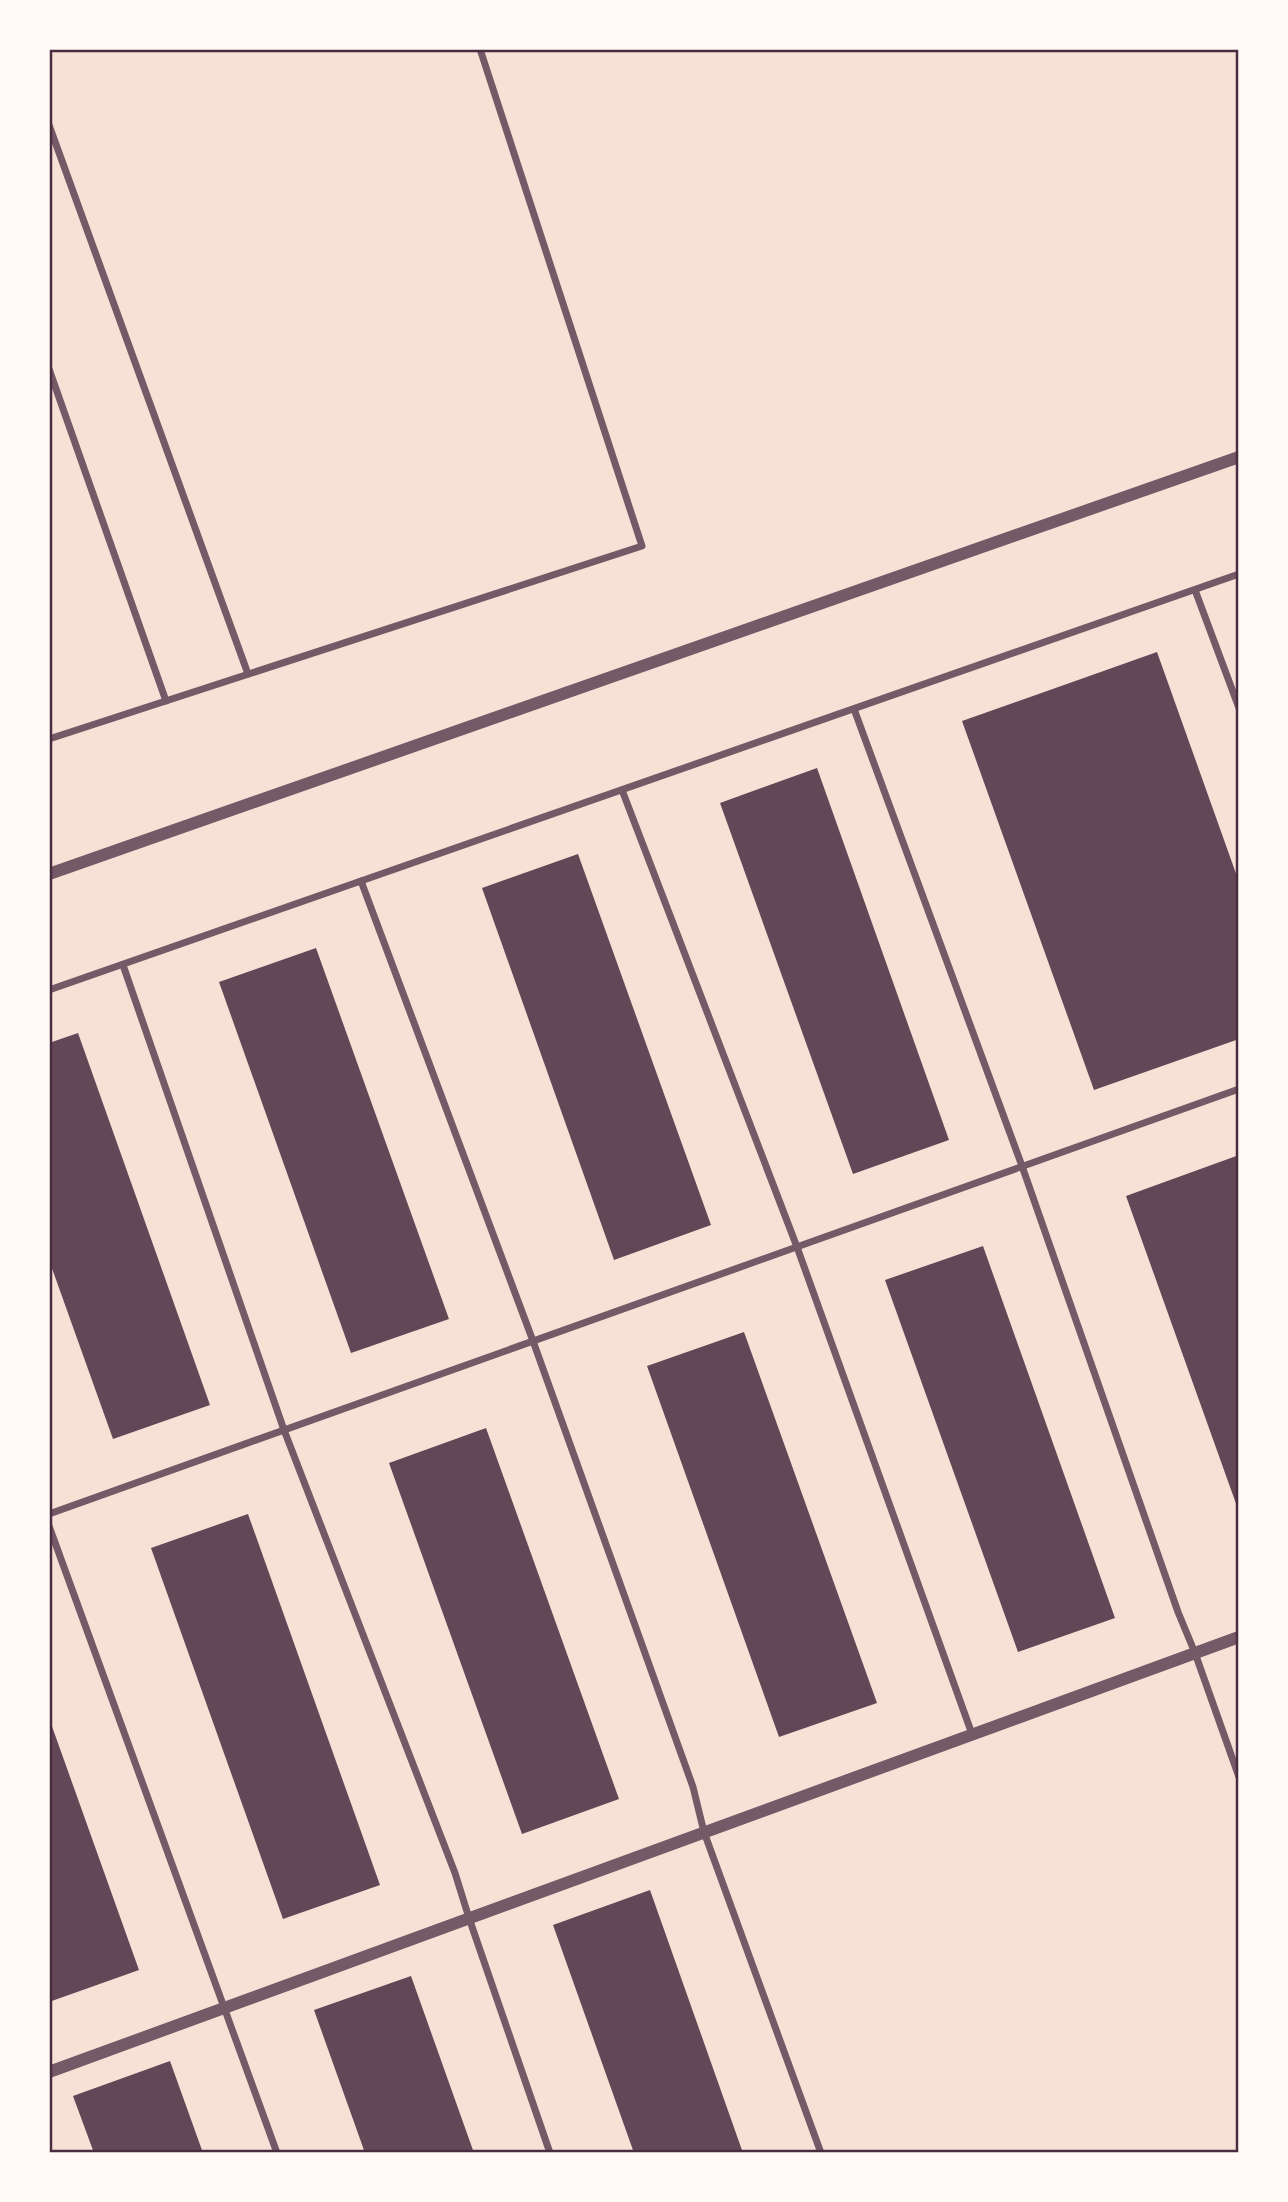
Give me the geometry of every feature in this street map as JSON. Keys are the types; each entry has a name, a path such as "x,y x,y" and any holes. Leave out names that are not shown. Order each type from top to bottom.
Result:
{"street":[{"path":"49,739 642,546 480,49"},
{"path":"49,124 247,674"},
{"path":"49,369 166,701"},
{"path":"49,874 1239,457"},
{"path":"49,990 1239,574"},
{"path":"1195,590 1239,708"},
{"path":"854,709 1022,1166 1178,1612 1239,1777"},
{"path":"622,790 797,1247 972,1734"},
{"path":"361,881 533,1341 693,1787 704,1832 821,2153"},
{"path":"123,965 284,1430 450,1860 550,2153"},
{"path":"49,1514 1239,1089"},
{"path":"49,1526 277,2153"},
{"path":"49,2072 1239,1637"}],"building":[{"path":"1157,652 1239,882 1239,1039 1094,1090 962,721"},
{"path":"817,768 949,1140 853,1174 720,803"},
{"path":"578,854 711,1225 614,1260 482,888"},
{"path":"316,948 449,1319 351,1353 219,982"},
{"path":"78,1033 210,1405 113,1439 49,1260 49,1043"},
{"path":"1239,1155 1239,1512 1126,1196"},
{"path":"983,1246 1115,1618 1018,1652 885,1280"},
{"path":"744,1332 877,1703 779,1737 647,1366"},
{"path":"486,1428 619,1799 522,1834 389,1463"},
{"path":"248,1514 380,1885 283,1919 151,1548"},
{"path":"49,1718 139,1970 49,2002"},
{"path":"650,1890 743,2153 634,2153 553,1925"},
{"path":"411,1976 474,2153 365,2153 314,2010"},
{"path":"170,2061 203,2153 94,2153 73,2096"}]}
